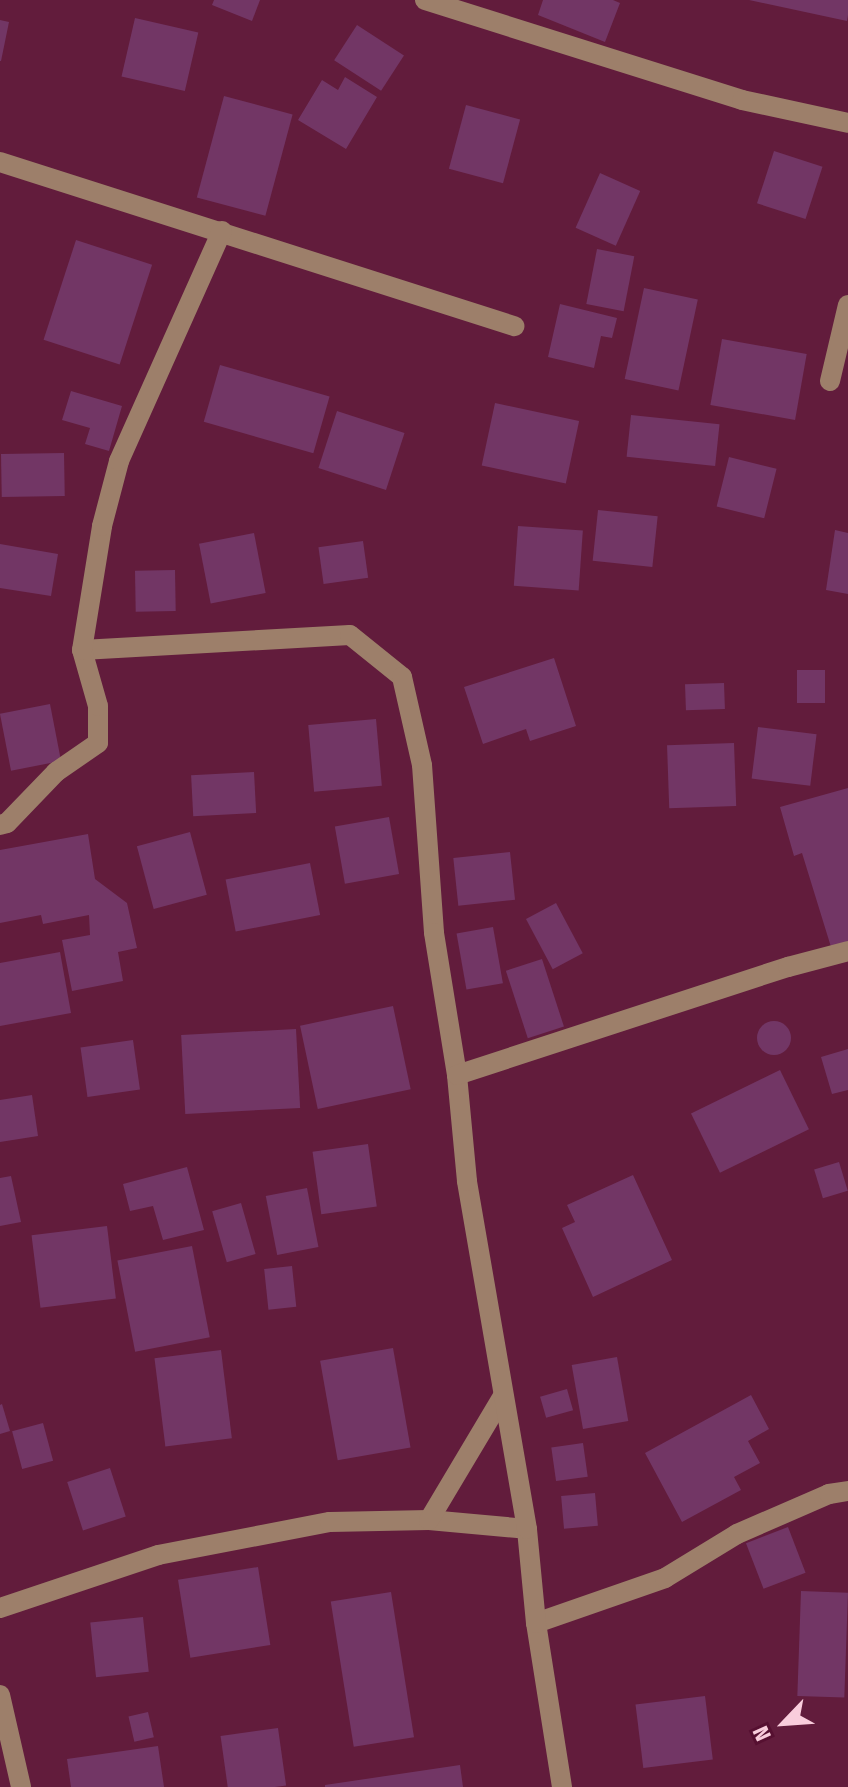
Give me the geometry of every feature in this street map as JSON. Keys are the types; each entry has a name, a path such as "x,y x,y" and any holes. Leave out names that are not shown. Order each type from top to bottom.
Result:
{"street":[{"path":"425,0 742,100 848,123"},
{"path":"0,162 514,326"},
{"path":"0,825 7,823 56,772 98,743 98,706 82,650 102,526 119,461 222,231"},
{"path":"830,381 848,305"},
{"path":"82,650 350,635 402,677 422,765 434,933 457,1075 467,1181 527,1529 536,1623 562,1787"},
{"path":"457,1075 788,967 848,951"},
{"path":"429,1520 503,1396"},
{"path":"536,1623 665,1578 737,1534 829,1494 848,1491"},
{"path":"0,1608 158,1555 330,1522 429,1520 527,1529"},
{"path":"0,1695 21,1787"}],"building":[{"path":"214,0 260,0 252,21 212,5"},
{"path":"543,0 613,0 620,3 605,42 538,15"},
{"path":"749,0 848,0 847,21"},
{"path":"135,18 198,33 185,91 122,76"},
{"path":"0,20 9,22 1,61 0,61"},
{"path":"357,25 404,55 381,91 334,60"},
{"path":"345,77 377,97 346,149 298,120 322,80 338,90"},
{"path":"224,96 293,114 265,216 197,197"},
{"path":"466,105 520,119 503,183 449,169"},
{"path":"774,151 823,167 806,219 757,203"},
{"path":"600,173 640,191 616,246 576,228"},
{"path":"76,240 152,265 120,365 44,340"},
{"path":"597,249 634,256 624,311 586,304"},
{"path":"644,288 698,299 678,390 625,379"},
{"path":"560,304 617,318 612,338 601,336 594,368 548,357"},
{"path":"722,339 807,354 795,420 710,405"},
{"path":"220,365 330,396 313,453 204,422"},
{"path":"71,391 122,406 109,451 85,444 90,428 62,420"},
{"path":"495,403 579,421 566,483 482,466"},
{"path":"337,411 405,433 386,490 318,468"},
{"path":"631,415 720,424 715,466 627,457"},
{"path":"64,453 65,496 2,497 1,454"},
{"path":"729,457 777,469 764,518 717,506"},
{"path":"598,510 658,516 652,567 593,561"},
{"path":"518,526 583,531 579,590 514,586"},
{"path":"835,530 848,533 848,594 826,590"},
{"path":"254,533 266,593 211,604 199,544"},
{"path":"363,541 368,578 324,584 318,547"},
{"path":"0,544 58,554 51,596 0,588"},
{"path":"175,570 176,611 136,612 135,571"},
{"path":"554,658 576,726 530,741 526,729 483,744 464,687"},
{"path":"797,670 825,670 825,703 797,703"},
{"path":"724,683 725,709 686,710 685,684"},
{"path":"50,704 61,761 11,771 0,714"},
{"path":"376,719 382,786 314,792 308,725"},
{"path":"758,727 817,734 810,786 752,779"},
{"path":"734,743 736,806 669,808 667,745"},
{"path":"254,772 256,813 193,816 191,775"},
{"path":"848,788 848,942 831,947 802,853 794,856 780,807"},
{"path":"389,817 399,874 345,884 335,827"},
{"path":"190,832 207,895 154,909 137,846"},
{"path":"88,834 95,879 127,903 137,948 118,952 123,981 72,991 62,940 90,935 89,915 43,924 41,915 0,923 0,850"},
{"path":"510,852 515,900 458,906 453,858"},
{"path":"310,863 320,915 236,931 226,879"},
{"path":"556,903 583,953 553,969 526,919"},
{"path":"493,927 503,983 466,990 457,933"},
{"path":"60,952 71,1013 0,1026 0,963"},
{"path":"542,959 564,1027 528,1038 506,971"},
{"path":"393,1006 411,1089 318,1109 300,1026"},
{"path":"774,1021 786,1026 791,1038 786,1050 774,1055 762,1050 757,1038 762,1026"},
{"path":"296,1029 300,1108 185,1114 181,1035"},
{"path":"133,1040 140,1090 87,1097 81,1047"},
{"path":"848,1049 848,1090 832,1094 821,1057"},
{"path":"780,1070 809,1129 720,1173 691,1113"},
{"path":"32,1095 38,1136 0,1142 0,1100"},
{"path":"368,1144 377,1206 321,1214 313,1152"},
{"path":"839,1162 848,1191 823,1198 814,1170"},
{"path":"187,1167 204,1230 163,1240 153,1206 130,1211 123,1184"},
{"path":"633,1175 672,1260 593,1297 562,1228 575,1222 567,1205"},
{"path":"11,1176 21,1222 0,1226 0,1178"},
{"path":"307,1188 318,1247 277,1255 266,1196"},
{"path":"241,1203 256,1254 227,1262 212,1211"},
{"path":"107,1226 116,1298 40,1308 32,1235"},
{"path":"192,1246 210,1337 135,1352 117,1261"},
{"path":"292,1266 296,1307 268,1310 264,1269"},
{"path":"393,1348 411,1447 338,1460 320,1361"},
{"path":"221,1350 232,1438 165,1447 154,1358"},
{"path":"617,1357 628,1421 583,1429 572,1365"},
{"path":"567,1389 573,1410 546,1418 540,1397"},
{"path":"751,1395 769,1429 748,1441 760,1463 734,1477 741,1490 682,1522 645,1453"},
{"path":"0,1405 10,1431 0,1434"},
{"path":"43,1423 53,1461 22,1469 12,1431"},
{"path":"583,1443 588,1477 556,1481 551,1447"},
{"path":"110,1468 126,1517 83,1530 67,1482"},
{"path":"595,1493 598,1526 564,1529 561,1496"},
{"path":"788,1527 806,1573 764,1589 746,1543"},
{"path":"258,1567 270,1645 190,1658 178,1580"},
{"path":"801,1591 848,1593 844,1698 797,1696"},
{"path":"391,1592 414,1737 354,1747 331,1602"},
{"path":"143,1617 149,1672 96,1677 90,1623"},
{"path":"705,1696 713,1760 643,1768 636,1705"},
{"path":"148,1712 154,1737 134,1742 129,1716"},
{"path":"278,1728 286,1785 228,1787 221,1736"},
{"path":"158,1746 164,1787 71,1787 67,1759"},
{"path":"460,1765 463,1787 325,1787 325,1785"}]}
